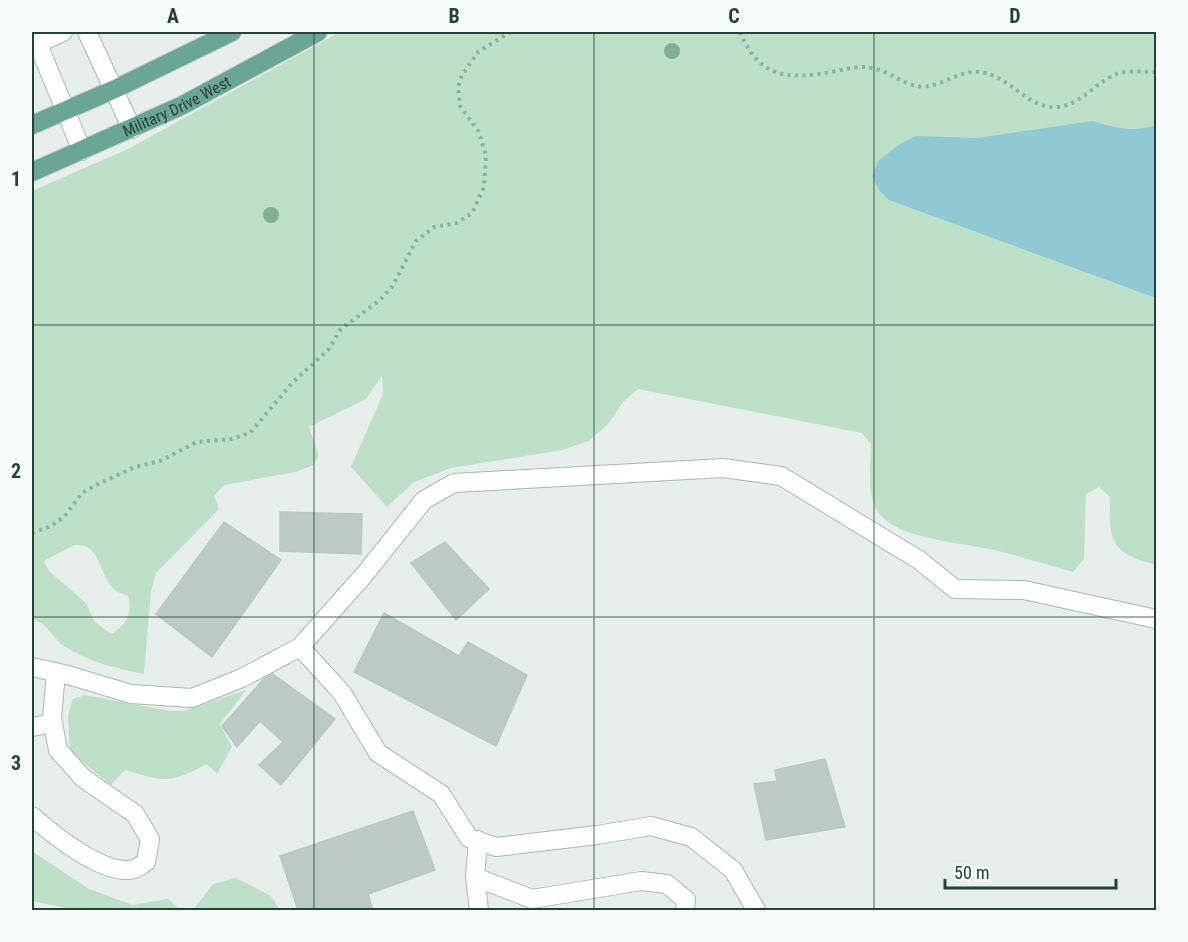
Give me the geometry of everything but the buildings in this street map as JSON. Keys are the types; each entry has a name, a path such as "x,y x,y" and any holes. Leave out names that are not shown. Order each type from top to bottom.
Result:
{"main road":[{"path":"32,125 115,89 232,32"},
{"name":"Military Drive West","path":"32,172 132,129 318,32"}],"street":[{"path":"63,32 35,38 82,151"},
{"path":"87,32 132,129"},
{"path":"32,667 131,694 192,698 242,678 300,647 364,575 424,500 454,483 723,468 781,476 919,560 955,589 1024,590 1156,619"},
{"path":"300,647 342,693 378,753 441,794 469,838 496,847 651,826 691,837 734,870 756,910"},
{"path":"32,816 68,847 105,866 133,870 146,862 150,839 135,814 83,778 58,750 53,723 56,672"},
{"path":"32,727 53,723"},
{"path":"478,840 475,877 479,910"},
{"path":"475,877 532,899 641,881 667,884 686,900 686,910"}],"path":[{"path":"32,533 51,526 64,517 82,493 135,467 160,461 197,442 231,439 250,433 292,383 328,350 341,329 380,300 392,287 416,242 434,227 457,223 472,213 484,187 486,156 479,132 460,106 458,87 462,75 478,52 510,32"},
{"path":"740,32 752,56 764,68 789,76 802,77 872,68 903,81 926,87 966,73 978,72 1003,78 1024,96 1049,107 1070,104 1106,79 1122,72 1156,72"}],"green space":[{"path":"340,32 1156,32 1156,571 1153,564 1128,555 1115,542 1110,523 1110,497 1099,487 1086,494 1084,559 1073,572 995,550 926,538 886,521 874,505 870,479 871,444 862,433 638,389 623,402 609,423 589,441 562,450 451,468 414,482 387,507 351,467 383,394 382,376 366,399 309,427 319,456 313,465 296,472 224,485 214,496 219,509 156,573 151,592 144,674 92,660 64,646 42,623 32,619 32,191 128,149","holes":["74,545 83,546 94,553 112,587 128,596 129,614 121,627 111,634 95,622 86,603 49,571 44,561"]},
{"path":"246,690 220,724 232,747 217,774 207,764 184,775 167,779 149,777 125,770 111,785 70,752 68,715 73,699 85,695 170,711 184,711"},
{"path":"32,851 89,889 133,905 168,899 181,910 75,910 32,901"},
{"path":"236,878 271,896 280,910 193,910 213,884"}],"water":[{"path":"1093,121 1132,129 1156,125 1156,298 889,200 879,190 872,176 879,160 900,144 916,136 977,138"}]}
